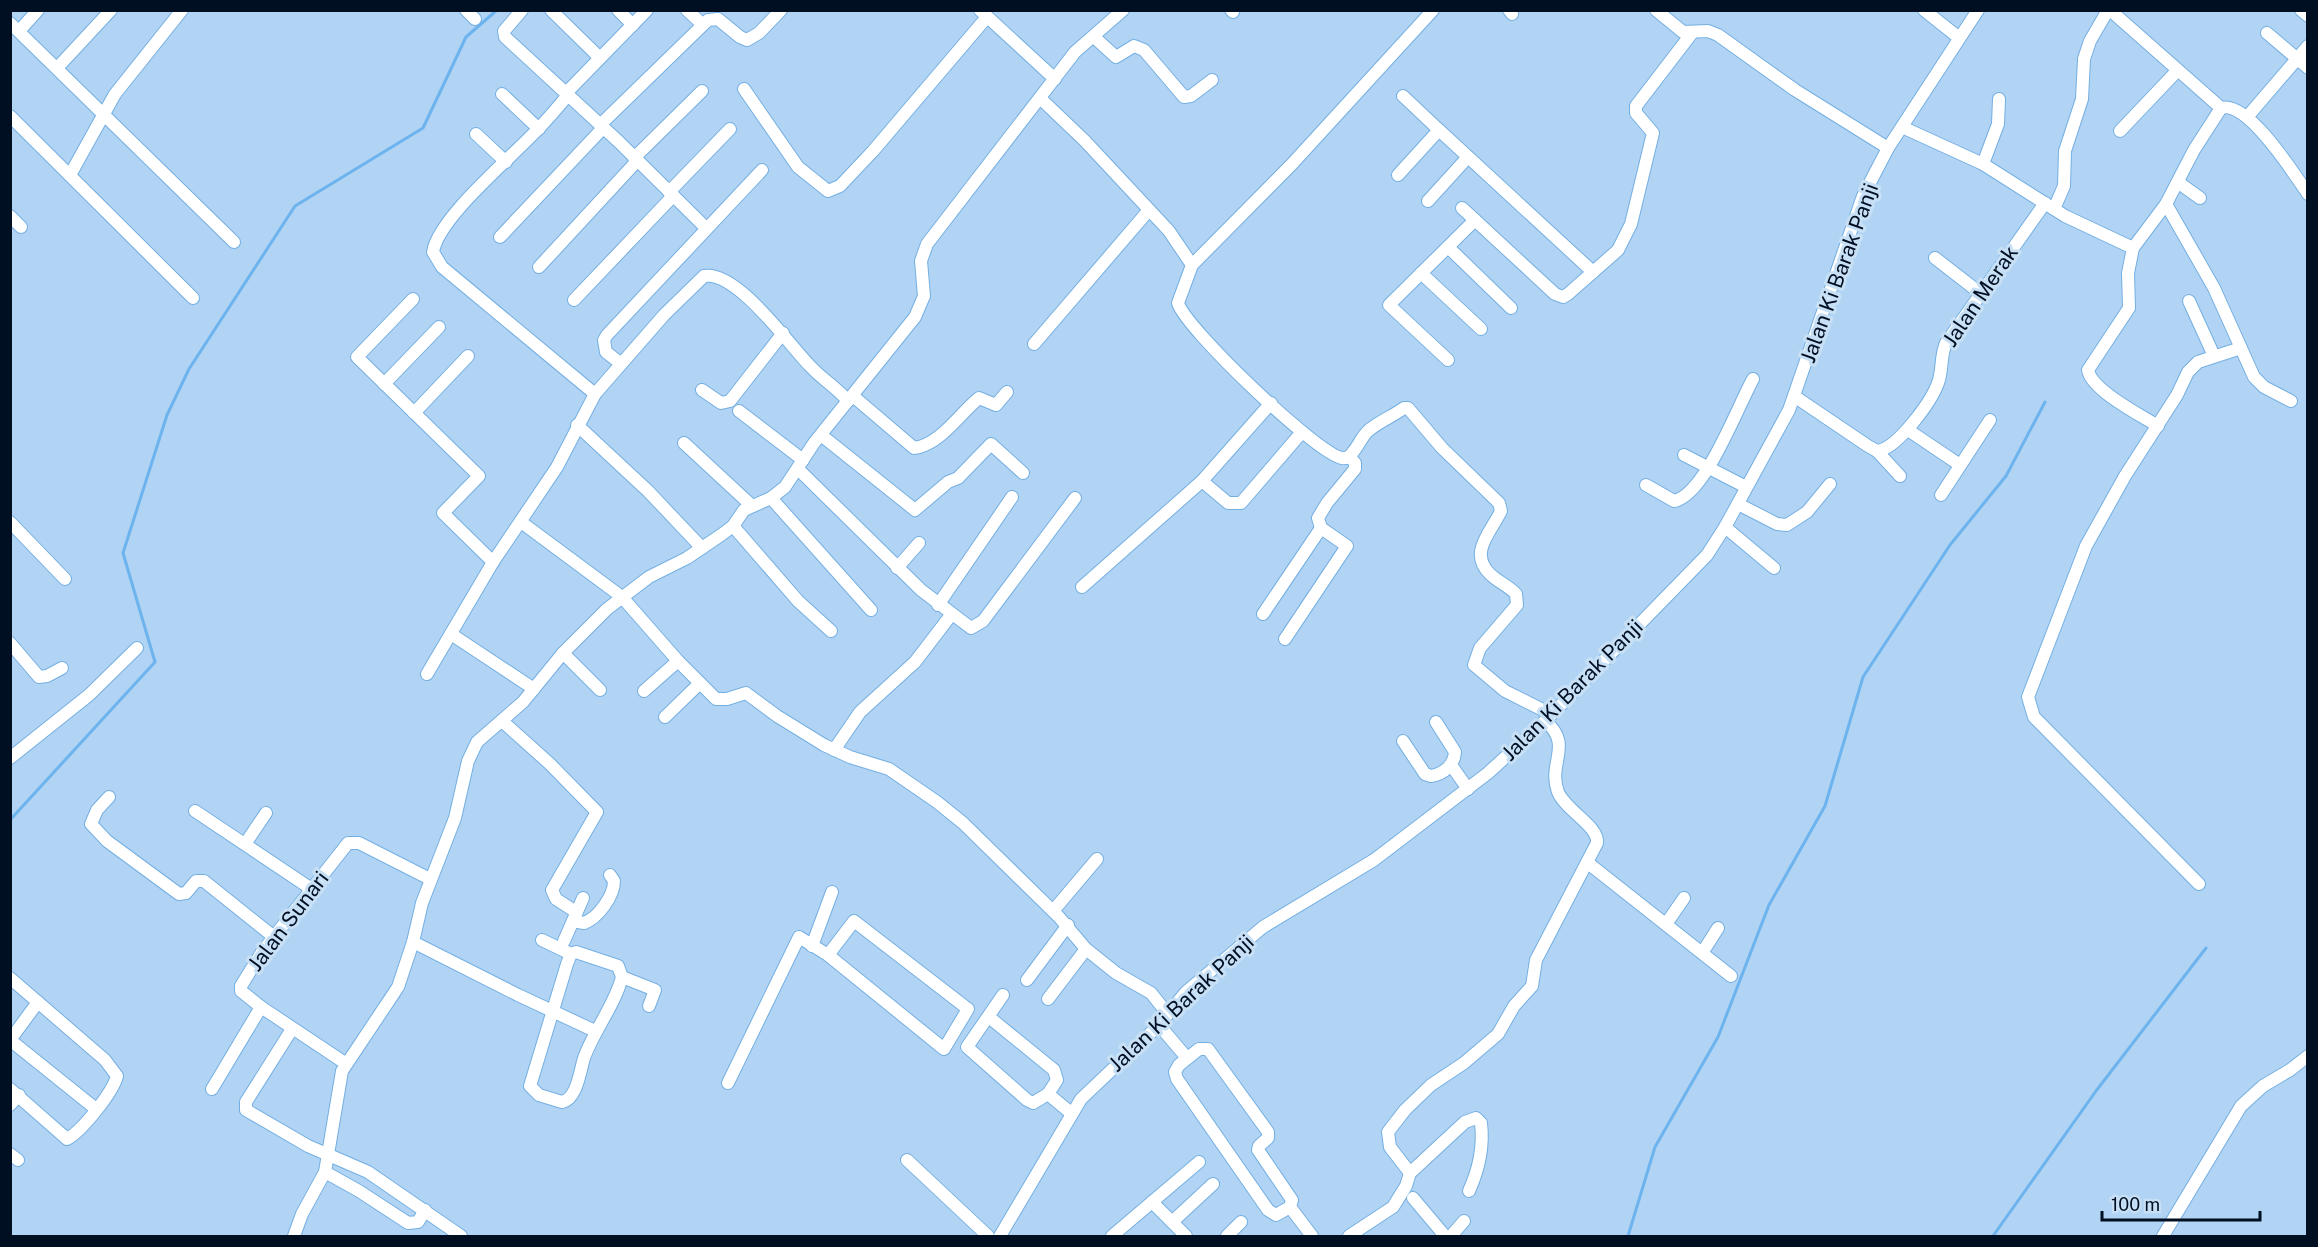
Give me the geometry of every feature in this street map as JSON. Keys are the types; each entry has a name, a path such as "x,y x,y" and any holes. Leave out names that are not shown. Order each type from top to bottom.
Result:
{"street":[{"path":"38,10 15,27 234,242"},
{"path":"58,67 111,10"},
{"path":"70,175 88,146 103,111 182,10"},
{"path":"522,10 503,34 706,228"},
{"path":"551,10 600,58"},
{"path":"618,10 633,25"},
{"path":"595,394 435,257 433,252 436,241 458,210 539,129 567,94 647,10"},
{"path":"687,10 700,22"},
{"path":"500,237 710,10"},
{"path":"700,22 718,19 747,40 759,33 781,10"},
{"path":"1285,639 1347,546 1321,528 1318,518 1355,469 1355,463 1350,457 1337,456 1302,432 1233,372 1180,310 1180,293 1192,265 1276,181 1433,10"},
{"path":"1924,10 1958,37"},
{"name":"Jalan Ki Barak Panji","path":"1000,1236 1071,1113 1087,1092 1159,1024 1186,992 1263,927 1374,860 1468,789 1548,718 1701,561 1738,504 1778,432 1794,396 1863,196 1888,148 1958,37 1978,10"},
{"path":"2109,10 2221,108 2231,108 2248,116 2307,194"},
{"name":"Jalan Merak","path":"1877,451 1887,448 1908,430 1938,383 1942,353 1946,343 1980,292 2064,186 2065,151 2082,99 2084,59 2090,41 2109,10"},
{"path":"294,1236 302,1214 325,1172 339,1082 345,1063 398,987 430,879 455,818 471,751 487,732 502,721 534,689 563,653 622,597 649,577 702,548 733,526 744,510 771,498 786,487 821,435 904,334 921,307 925,290 921,254 927,244 1075,52 1094,37 1117,12"},
{"path":"1661,12 1674,27 1692,33 1708,31 1718,35 1795,90 1888,148"},
{"path":"744,89 798,167 828,191 840,186 873,151 984,14 1055,79"},
{"path":"1462,208 1558,296 1568,294 1618,250 1631,224 1653,133 1636,113 1636,106 1692,33"},
{"path":"2267,33 2307,68"},
{"path":"1094,37 1116,57 1134,46 1139,46 1184,97 1191,96 1212,80"},
{"path":"2248,116 2307,46"},
{"path":"2120,131 2177,71"},
{"path":"539,267 635,160 702,91"},
{"path":"502,94 539,129"},
{"path":"1403,96 1593,272"},
{"path":"1041,99 1085,141 1149,210 1178,242 1192,265"},
{"path":"1983,164 1998,124 1999,99"},
{"path":"2158,426 2120,403 2088,374 2088,370 2129,308 2128,273 2133,248 2166,204 2179,183 2194,150 2221,108"},
{"path":"10,116 194,298"},
{"path":"1902,127 1983,164 2049,206 2133,248"},
{"path":"574,300 730,129"},
{"path":"1398,175 1439,130"},
{"path":"476,134 506,162"},
{"path":"1428,201 1468,157"},
{"path":"620,363 606,352 604,340 607,335 762,170"},
{"path":"2179,183 2200,198"},
{"path":"2166,204 2214,288 2259,382 2291,401"},
{"path":"1034,344 1149,210"},
{"path":"10,216 21,227"},
{"path":"1448,360 1389,305 1475,220"},
{"path":"1448,247 1511,308"},
{"path":"1935,258 1980,292"},
{"path":"1421,273 1480,329"},
{"path":"427,674 493,562 557,467 595,394 620,363 704,276 711,275 727,282 748,298 783,333 809,365 914,448 923,446 939,435 979,398 996,405 1007,392"},
{"path":"413,299 357,357 479,476 443,513 493,562"},
{"path":"2190,301 2214,356"},
{"path":"384,384 439,327"},
{"path":"702,390 720,403 730,400 783,333"},
{"path":"2199,884 2034,717 2028,697 2086,546 2125,476 2193,366 2214,356 2241,348"},
{"path":"414,413 468,356"},
{"path":"1646,485 1674,501 1692,492 1709,469 1753,379"},
{"path":"1794,396 1877,451 1900,476"},
{"path":"1082,586 1202,482 1271,403"},
{"path":"1350,457 1368,431 1404,408 1408,408 1442,448 1499,503 1501,511 1481,547 1480,556 1491,575 1516,594 1517,605 1480,648 1474,665 1505,691 1548,718 1559,739 1556,777 1559,793 1574,813 1594,830 1598,838 1588,863 1536,960 1532,986 1514,1006 1498,1034 1472,1058 1423,1092 1388,1132 1390,1146 1410,1173"},
{"path":"739,411 800,464 897,568 938,605 971,628 983,621 1075,498"},
{"path":"1941,495 1990,420"},
{"path":"577,425 648,491 702,548"},
{"path":"1908,430 1960,465"},
{"path":"1202,482 1228,503 1241,503 1302,432"},
{"path":"821,435 915,510 948,482 958,478 991,444 1023,473"},
{"path":"684,443 752,506"},
{"path":"1684,455 1746,487"},
{"path":"1738,504 1777,524 1787,525 1807,512 1830,484"},
{"path":"938,605 1012,497"},
{"path":"771,498 871,610"},
{"path":"10,522 65,579"},
{"path":"521,522 622,597 678,661 719,700 746,693 777,716 834,750 889,769 937,802 963,823 1053,910 1086,949 1116,973 1151,993 1167,1013"},
{"path":"733,526 798,601 831,631"},
{"path":"1725,527 1774,568"},
{"path":"1263,614 1321,528"},
{"path":"897,568 919,543"},
{"path":"834,750 860,712 915,662 951,615"},
{"path":"451,634 534,689"},
{"path":"10,643 39,677 47,676 62,668"},
{"path":"11,756 88,694 137,648"},
{"path":"563,653 600,690"},
{"path":"644,691 678,661"},
{"path":"665,717 700,683"},
{"path":"502,721 595,809 596,816 552,890 555,899 584,923 598,912 614,889 614,881 610,875"},
{"path":"1403,741 1419,767 1431,776 1451,765 1455,752 1436,722"},
{"path":"1451,765 1468,789"},
{"path":"109,797 98,810 91,824 108,841 179,894 186,893 196,881 204,881 274,937"},
{"path":"195,811 313,890"},
{"path":"245,844 266,813"},
{"name":"Jalan Sunari","path":"345,1063 261,1007 240,988 274,937 346,845 353,841 430,879"},
{"path":"1053,910 1097,859"},
{"path":"1588,863 1731,976"},
{"path":"813,946 832,892"},
{"path":"564,941 583,898"},
{"path":"1666,924 1684,898"},
{"path":"728,1083 799,937 828,956 944,1049 968,1009 854,921 828,956"},
{"path":"1027,980 1068,925"},
{"path":"1702,953 1718,928"},
{"path":"542,940 572,954 582,953 610,962 618,966 622,977 595,1031 570,1098 562,1102 539,1095 530,1086 572,954"},
{"path":"413,942 553,1013 595,1031"},
{"path":"1048,999 1086,949"},
{"path":"622,977 656,990 649,1006"},
{"path":"10,978 116,1073 116,1080 96,1109 76,1133 67,1139 13,1096"},
{"path":"967,1047 1003,995"},
{"path":"38,1002 10,1040 96,1109"},
{"path":"212,1089 261,1007"},
{"path":"952,1036 1027,1100 1038,1102 1048,1094 1057,1080 1054,1070 989,1017"},
{"path":"1159,1024 1187,1058"},
{"path":"292,1029 246,1102 246,1110 290,1137 368,1172 461,1236"},
{"path":"1199,1048 1208,1049 1268,1132 1268,1138 1258,1150 1292,1200 1290,1207 1276,1215 1268,1210 1175,1075 1179,1065 1199,1048"},
{"path":"2163,1236 2241,1106 2263,1086 2290,1070 2307,1056"},
{"path":"1048,1094 1071,1113"},
{"path":"1353,1235 1393,1207 1406,1186 1410,1173 1466,1122 1476,1118 1481,1123 1481,1154 1476,1176 1469,1191"},
{"path":"907,1160 988,1236"},
{"path":"1117,1235 1199,1162"},
{"path":"325,1172 408,1223 418,1222 425,1210"},
{"path":"1172,1222 1213,1184"},
{"path":"1413,1198 1445,1236"},
{"path":"1152,1202 1186,1236"},
{"path":"1290,1207 1312,1236"},
{"path":"1450,1236 1464,1221"},
{"path":"1227,1236 1241,1222"}],"waterway":[{"path":"10,820 155,662 123,553 167,415 189,369 295,206 423,128 466,37 497,10"},
{"path":"1628,1236 1655,1147 1718,1037 1769,905 1825,806 1863,677 1950,545 2006,476 2045,402"},
{"path":"1993,1236 2096,1091 2206,948"}]}
